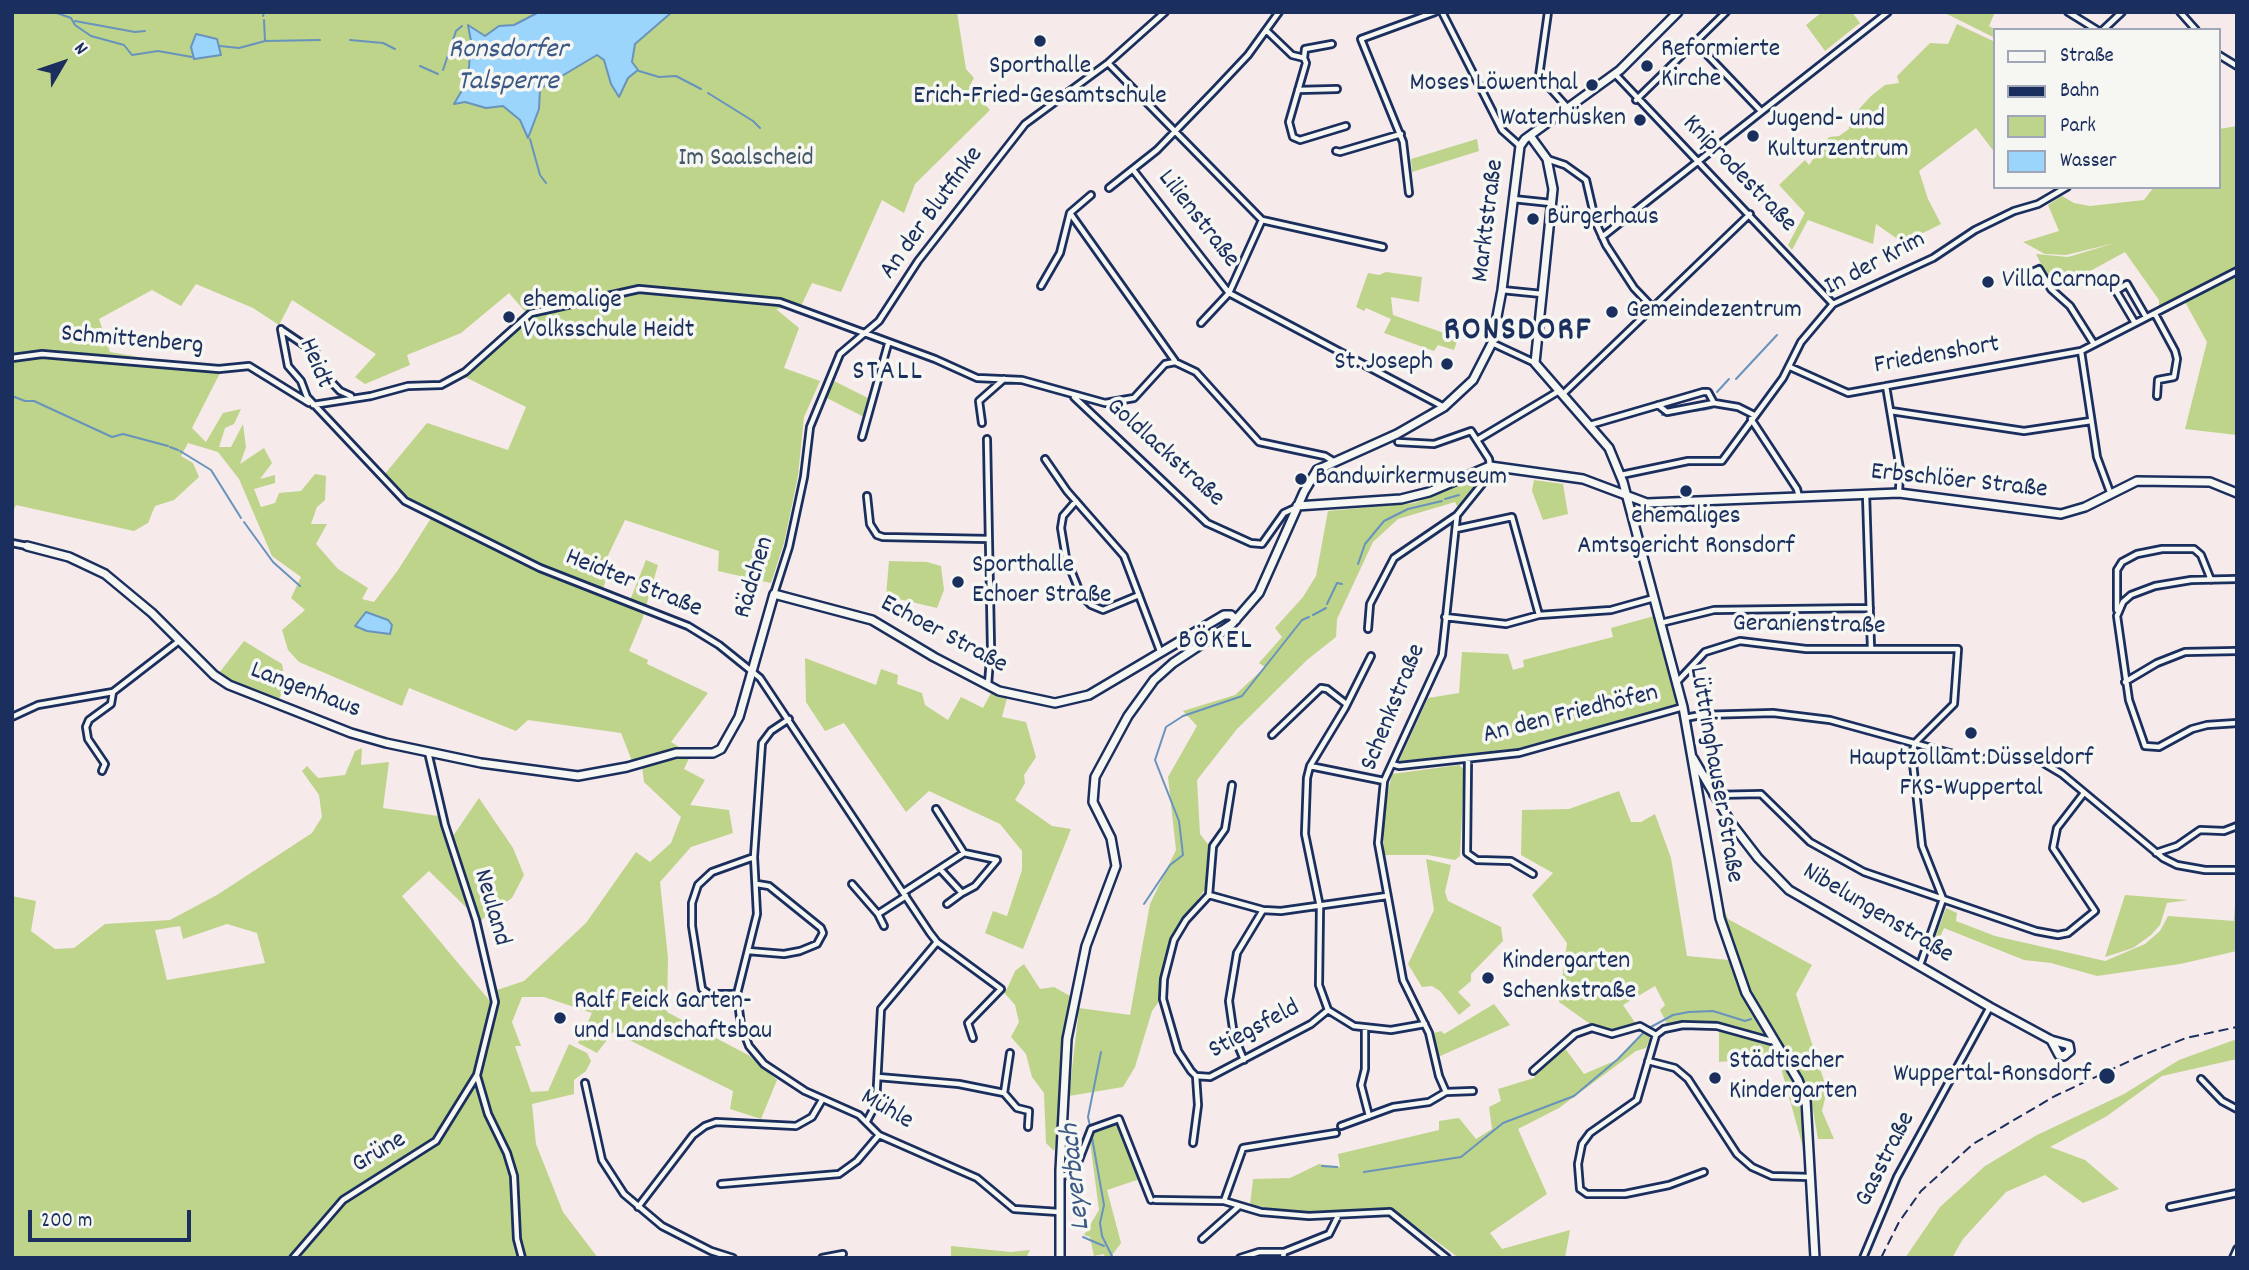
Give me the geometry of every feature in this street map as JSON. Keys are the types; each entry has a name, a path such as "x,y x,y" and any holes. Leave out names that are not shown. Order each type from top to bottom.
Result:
{"main road":[{"path":"1520,146 1614,74 1673,14"},
{"path":"1531,137 1547,159 1553,204 1535,363"},
{"name":"Marktstraße","path":"1333,461 1396,434 1444,407 1473,380 1492,343 1502,290 1520,146"},
{"name":"Lüttringhauser Straße","path":"1535,363 1611,450 1621,475 1683,708 1720,918 1746,993 1803,1090 1808,1115 1815,1258"},
{"path":"1060,1258 1063,1083 1076,989 1086,946 1116,866 1111,838 1093,802 1093,782 1128,716 1154,680 1173,663 1236,620 1267,579 1297,506 1315,473 1333,461"},
{"path":"1297,506 1401,499 1429,492 1490,466"},
{"name":"Erbschlöer Straße","path":"1490,466 1583,479 1647,503 1899,494 2061,514 2085,507 2110,492 2137,481 2214,483 2237,493"},
{"path":"1632,514 1647,503"},
{"name":"Langenhaus","path":"27,546 69,557 105,574 180,640 214,675 229,685 351,733 481,763 578,776 627,767"},
{"name":"Rädchen","path":"627,767 676,753 713,753 721,749 739,717 774,594"},
{"name":"Echoer Straße","path":"774,594 872,620 988,685 1009,695 1030,699 1069,701 1089,695 1224,615 1231,615 1236,620"},
{"name":"Nibelungenstraße","path":"1692,755 1713,795 1758,858 1789,890 2051,1040"}],"street":[{"name":"An der Blutfinke","path":"864,335 879,321 918,261 1025,124 1108,63 1165,12"},
{"path":"1109,188 1134,171 1174,132 1248,55 1279,12"},
{"path":"1409,192 1401,134 1361,39 1434,12"},
{"path":"1442,12 1502,130 1520,146"},
{"path":"1548,12 1539,76 1567,108"},
{"path":"1636,100 1726,12"},
{"path":"1602,237 1760,110 1888,12"},
{"path":"2068,12 2095,28"},
{"path":"2105,28 2122,12"},
{"path":"2180,12 2194,28"},
{"path":"1266,30 1292,55 1304,58"},
{"path":"1695,42 1760,110"},
{"path":"1332,44 1305,49 1306,63 1289,122 1293,137 1300,140 1346,126"},
{"path":"1108,63 1262,220 1383,247"},
{"name":"Kniprodestraße","path":"1614,74 1833,304"},
{"path":"1298,90 1337,89"},
{"path":"1336,151 1401,134"},
{"path":"1547,159 1565,165 1586,180 1602,237 1634,288 1654,309"},
{"name":"Lilienstraße","path":"1134,171 1229,293 1444,407"},
{"name":"In der Krim","path":"1621,475 1693,460 1722,461 1790,367 1801,342 1833,304 1933,258 1975,230 2014,211 2038,204 2064,189"},
{"path":"1041,286 1060,253 1070,213 1091,195"},
{"path":"1513,199 1553,204"},
{"path":"1070,213 1175,362 1196,372 1259,442 1325,456 1333,461"},
{"path":"1477,440 1561,393 1654,309 1750,214"},
{"path":"1229,293 1262,220"},
{"path":"2021,277 2039,269 2051,289 2062,295 2094,344"},
{"name":"Friedenshort","path":"1790,367 1848,393 2081,351 2237,271"},
{"path":"2135,323 2116,291 2127,284 2146,317"},
{"path":"313,405 450,381 465,372 525,316 577,301 639,289 757,300 804,310 888,344 935,359 977,378 1022,380 1105,403 1130,400 1143,390 1165,364 1175,362"},
{"path":"1502,290 1543,294"},
{"name":"Lilienstraße","path":"1201,323 1229,293"},
{"path":"2155,314 2177,359 2174,377 2158,380 2157,396"},
{"name":"Heidt","path":"313,405 301,381 288,366 281,329 316,354 320,370 340,391 352,397"},
{"name":"Rädchen","path":"774,594 789,547 813,417 840,354 864,335"},
{"name":"Lüttringhauser Straße","path":"1492,343 1535,363"},
{"path":"862,437 888,344"},
{"path":"2081,351 2102,475 2110,492"},
{"name":"Schmittenberg","path":"12,358 42,354 227,369 249,366"},
{"name":"Heidt","path":"249,366 313,405"},
{"path":"982,423 979,401 1004,379"},
{"path":"1886,386 1900,469 1899,494"},
{"path":"1590,425 1708,392 1714,403"},
{"name":"Goldlackstraße","path":"1072,395 1207,523 1258,545 1265,541 1283,513 1297,506"},
{"path":"1658,405 1667,412 1714,403 1738,407 1752,417 1797,489 1799,497"},
{"name":"Heidter Straße","path":"313,405 405,501 540,568 688,626 751,670 789,719 937,942 1001,989 968,1024 973,1038"},
{"path":"1891,411 2024,430 2091,421"},
{"path":"1368,629 1370,604 1394,558 1457,514 1489,478 1490,466 1477,440 1469,431 1434,444 1398,442"},
{"path":"987,439 991,648 988,685"},
{"path":"1045,459 1076,501 1124,556 1160,651"},
{"path":"1866,494 1871,648"},
{"path":"867,496 870,524 877,535 989,539"},
{"path":"1076,501 1063,516 1061,528 1066,558 1081,595 1091,605 1103,610 1116,607 1139,595"},
{"name":"Schenkstraße","path":"1446,1092 1425,1024 1403,980 1378,844 1384,782 1442,655 1457,514"},
{"path":"1456,529 1512,517 1539,615"},
{"name":"Langenhaus","path":"12,542 27,546"},
{"path":"2211,580 2201,555 2193,549 2137,554 2122,562 2117,570 2125,682 2137,731 2141,742 2149,748 2159,747 2199,727 2237,723"},
{"path":"2118,610 2131,595 2155,586 2171,582 2237,579"},
{"path":"1446,617 1506,624 1539,615 1606,611 1655,598"},
{"path":"1661,623 1714,610 1870,608"},
{"path":"12,717 38,705 113,692 180,640"},
{"name":"Geranienstraße","path":"1677,682 1704,652 1724,643 1757,641 1806,649 1955,648 1960,653 1954,704 1915,743"},
{"path":"2125,682 2165,659 2185,652 2237,651"},
{"path":"1371,656 1345,703 1341,716 1310,766 1305,802 1305,834 1320,907 1318,971 1328,1010 1341,1020 1366,1028 1391,1030 1425,1024"},
{"path":"1272,736 1321,688 1327,689 1345,703"},
{"path":"102,771 105,764 90,743 86,727 89,720 111,704 113,692"},
{"name":"An den Friedhöfen","path":"1392,764 1399,766 1468,760 1550,746 1683,708"},
{"path":"1685,718 1773,713 1830,720 1968,758 2040,761 2084,793 2156,853 2178,865 2205,870 2237,870"},
{"name":"Mühle","path":"789,719 771,731 762,743 754,857 757,914 737,994 744,1035 754,1053 784,1079 867,1121 879,1135 977,1178 1014,1209 1060,1212"},
{"path":"1915,743 1912,754 1922,846 1943,899 1920,965"},
{"name":"Neuland","path":"428,752 445,825 476,920 495,1002 477,1075"},
{"name":"An den Friedhöfen","path":"1468,760 1467,853 1477,860 1511,861 1533,874"},
{"path":"1310,766 1384,782"},
{"path":"1232,785 1225,829 1213,846 1209,895 1262,910 1320,907 1387,895"},
{"path":"1713,795 1762,795 1782,818 1829,853 1864,872 2036,932 2058,935 2068,933 2094,914 2094,909 2053,848 2057,828 2084,793"},
{"path":"936,809 964,853 997,860 975,886 947,904"},
{"path":"2156,853 2177,846 2200,830 2208,828 2224,831 2237,826"},
{"path":"878,914 964,853"},
{"path":"737,994 709,994 702,989 692,926 692,902 698,885 712,872 754,857"},
{"path":"940,869 962,893"},
{"path":"748,951 783,954 800,951 817,944 823,933 821,928 769,886 757,884"},
{"path":"852,884 878,914 884,926"},
{"name":"Stiegsfeld","path":"1209,895 1186,920 1174,940 1164,979 1163,999 1178,1051 1186,1067 1196,1076 1210,1077 1311,1024 1328,1010"},
{"path":"1244,1059 1234,1037 1229,1001 1237,953 1262,910"},
{"path":"867,1121 876,1104 881,1009 937,942"},
{"name":"Gasstraße","path":"1863,1258 1897,1177 1990,1007"},
{"path":"1704,1172 1669,1185 1625,1194 1587,1194 1580,1189 1578,1164 1584,1140 1637,1100 1656,1035 1664,1028 1683,1025 1717,1026 1771,1041"},
{"path":"1533,1071 1581,1030 1592,1028 1612,1034 1636,1026 1656,1035"},
{"path":"1366,1028 1365,1069 1361,1085 1368,1115"},
{"path":"1003,1093 1010,1053"},
{"path":"1648,1061 1675,1068 1688,1079 1737,1154 1752,1167 1772,1176 1811,1177"},
{"path":"477,1075 488,1114 507,1153 514,1176 517,1239 522,1258"},
{"name":"Grüne","path":"293,1258 343,1200 436,1141 477,1075"},
{"path":"1192,1143 1198,1105 1196,1076"},
{"path":"878,1077 959,1084 1003,1093 1017,1108 1029,1111 1028,1127"},
{"path":"2201,1079 2222,1101 2237,1109"},
{"path":"585,1083 602,1160 612,1179 638,1207 687,1240 733,1258"},
{"path":"1341,1126 1393,1107 1429,1102 1446,1092 1473,1091"},
{"path":"638,1207 693,1135 705,1126 716,1122 796,1126 813,1117 822,1100"},
{"path":"1060,1176 1067,1175 1079,1160 1091,1130 1117,1119 1121,1121 1153,1200 1224,1201 1238,1207 1273,1213 1338,1216 1390,1212 1447,1258"},
{"path":"1224,1201 1243,1148 1336,1133"},
{"path":"721,1184 839,1174 857,1161 879,1135"},
{"path":"2170,1207 2237,1193"},
{"path":"1202,1239 1238,1207"},
{"path":"1240,1258 1259,1252 1284,1255 1329,1234 1338,1216"},
{"path":"2233,1258 2237,1249"},
{"path":"822,1258 843,1254"}],"green space":[{"name":"Im Saalscheid","path":"12,12 957,12 966,69 974,78 969,87 990,110 915,184 904,213 882,200 841,292 812,283 801,306 776,309 799,328 784,368 820,381 804,417 798,476 784,543 771,583 718,571 719,551 625,520 601,570 607,576 602,592 629,603 646,560 658,565 642,620 629,651 648,660 647,664 708,693 671,742 691,754 684,769 705,780 690,805 729,810 733,833 691,847 660,882 668,958 667,1012 750,1056 777,1080 761,1119 730,1109 733,1091 613,1032 597,1053 578,1043 592,1013 544,997 522,997 512,1022 521,1046 515,1046 531,1092 548,1091 569,1044 587,1053 591,1061 586,1071 574,1080 574,1094 532,1104 536,1144 563,1212 598,1258 12,1258 12,896 36,901 31,931 55,949 74,948 105,924 170,920 217,895 312,833 322,817 319,795 302,771 307,766 318,778 345,775 355,751 362,748 361,765 389,762 383,808 438,816 445,834 453,836 479,798 513,848 524,875 512,898 480,921 429,871 402,896 494,1006 491,992 524,981 586,923 636,852 650,862 671,843 681,817 644,782 642,766 632,761 621,733 528,720 516,731 409,688 402,706 299,662 288,650 282,630 305,610 291,598 301,577 272,556 239,479 218,452 188,443 181,456 193,463 199,477 174,500 155,506 148,523 134,531 16,505 12,513","holes":["196,284 253,308 279,325 292,300 376,354 355,377 365,384 410,365 407,355 461,333 509,293 529,316 463,376 526,407 508,450 427,423 384,475 403,494 435,512 374,602 362,599 368,588 338,569 316,544 327,524 311,524 317,507 325,500 326,476 315,474 301,491 279,493 275,503 261,507 254,489 275,483 275,475 260,479 272,463 264,448 240,464 246,447 243,424 231,447 219,447 225,428 234,424 241,409 223,413 206,442 192,428 221,371 110,352 99,319 152,290 181,306","227,924 257,933 265,963 167,980 155,930 180,926 183,939"]},
{"path":"1822,12 1852,12 1860,23 1825,51 1806,25"},
{"path":"1943,12 1995,12 1989,26 1994,29 1994,38"},
{"path":"1957,24 1994,42 1994,152 1976,128 1919,171 1928,199 1941,224 1921,234 1899,240 1876,224 1873,244 1808,220 1792,250 1788,245 1805,213 1779,185 1805,160 1809,165 1829,137 1839,136 1849,129 1849,120 1871,96 1885,85 1899,83 1897,76 1930,43 1948,44"},
{"path":"2237,126 2237,435 2185,429 2207,342 2185,302 2159,307 2159,300 2125,252 2059,288 2052,286 2036,254 2068,257 2115,243 2066,255 2045,254 2023,242 2059,231 2048,205 2062,196 2074,203 2090,206 2144,200 2152,189 2221,189 2221,129"},
{"path":"1477,139 1479,151 1412,172 1411,159"},
{"path":"1386,272 1422,277 1419,302 1391,297 1393,315 1458,338 1454,350 1438,345 1434,351 1384,333 1391,319 1366,308 1364,311 1356,307 1368,273 1379,275"},
{"path":"832,380 868,398 864,417 825,397"},
{"path":"1487,476 1458,508 1455,502 1398,519 1373,542 1337,619 1336,637 1307,660 1237,729 1197,780 1200,834 1210,847 1209,883 1171,940 1159,984 1160,1000 1152,1011 1135,1067 1123,1087 1069,1096 1079,1008 1130,1015 1150,904 1176,850 1168,777 1197,726 1183,711 1235,695 1265,667 1259,663 1282,637 1275,628 1303,597 1316,576 1328,511 1415,503 1472,478"},
{"path":"1534,480 1563,484 1568,514 1543,520 1532,491"},
{"path":"889,561 927,562 941,566 944,590 937,608 886,596"},
{"path":"1654,616 1677,705 1519,748 1399,761 1428,698 1459,693 1462,652 1508,654 1513,670 1524,667 1523,660 1613,637 1611,628"},
{"path":"244,641 282,664 286,685 279,699 242,686 219,673"},
{"path":"805,658 876,685 881,669 898,675 897,684 922,693 925,705 948,720 961,697 983,708 991,693 1007,698 1002,717 1026,722 1036,757 1024,775 1025,783 1015,800 1052,826 1071,829 1023,949 985,933 993,911 1007,916 1022,870 1022,851 1000,824 929,791 906,812 844,723 825,731 806,702"},
{"path":"1459,765 1464,769 1460,856 1455,860 1428,855 1384,855 1383,815 1392,774"},
{"path":"1619,791 1631,822 1641,822 1655,814 1671,858 1687,956 1728,960 1746,1001 1770,1039 1718,1025 1668,1026 1660,1010 1665,1005 1655,986 1623,1005 1636,1024 1612,1032 1593,1026 1559,1002 1567,943 1532,895 1553,873 1521,855 1522,810 1569,809"},
{"path":"1426,859 1451,865 1445,892 1448,901 1501,927 1503,941 1471,974 1471,981 1458,992 1471,1005 1459,1015 1440,991 1432,986 1422,987 1408,964 1434,910"},
{"path":"1718,892 1728,919 1812,965 1796,994 1827,1090 1822,1111 1834,1139 1818,1139 1809,1087 1752,997 1735,956"},
{"path":"2125,895 2188,900 2167,903 2160,925 2151,935 2133,948 2105,957"},
{"path":"2235,903 2237,951 2180,964 2097,976 2051,963 2024,960 1944,928 1933,953 1930,952 1946,908 1957,913 1956,921 1995,936 2105,961 2145,944 2160,931 2168,916 2234,921"},
{"path":"1024,964 1040,989 1054,987 1072,997 1062,1033 1060,1120 1054,1151 1046,1143 1044,1093 1032,1077 1026,1054 1011,1037 1019,1022 1015,1005 1001,989 1007,989 1015,971"},
{"path":"1494,1004 1510,1025 1438,1057 1434,1033 1441,1031 1444,1034"},
{"path":"1719,1029 1773,1045 1799,1095 1804,1151 1778,1057 1719,1062"},
{"path":"1645,1031 1650,1038 1646,1048 1636,1051 1559,1108 1518,1129 1547,1194 1490,1233 1502,1249 1570,1230 1565,1258 1459,1258 1391,1208 1301,1213 1250,1205 1253,1179 1290,1178 1319,1164 1340,1167 1338,1154 1439,1130 1439,1121 1459,1118 1476,1139 1492,1129 1489,1107 1501,1101 1498,1089 1534,1078 1537,1070 1564,1047 1584,1074 1619,1059"},
{"path":"2237,1039 2237,1059 2162,1076 2107,1116 2050,1147 2085,1160 2119,1189 2083,1203 2045,1175 2006,1192 1963,1239 1952,1258 1905,1258 1940,1207 1985,1166 2037,1135 2124,1094 2179,1060"},
{"path":"1119,1123 1140,1179 1107,1190 1121,1243 1110,1258 1105,1258 1104,1254 1094,1256 1090,1237 1084,1235 1099,1210 1089,1134 1093,1130"},
{"path":"951,1246 1011,1252 1030,1250 1026,1258 951,1258"}],"water":[{"name":"Ronsdorfer Talsperre","path":"539,12 672,12 635,44 632,62 638,70 628,78 619,97 611,84 604,60 597,55 540,89 539,109 528,138 520,120 503,106 486,108 465,102 454,104 468,80 471,41 468,25 485,36 499,26 514,25"},
{"path":"196,34 217,39 221,55 194,59 191,47"},
{"path":"366,612 388,620 392,625 390,634 367,631 355,626"}],"waterway":[{"path":"54,12 71,18 75,25 91,36 124,45 132,55 158,51 192,57"},
{"path":"263,16 264,12"},
{"path":"264,20 265,41"},
{"path":"75,21 135,32 145,31"},
{"path":"443,70 456,31 462,26"},
{"path":"220,46 239,48 265,41 320,40"},
{"path":"350,40 383,43 395,49"},
{"path":"420,66 438,74"},
{"path":"639,71 659,77 676,76 701,89"},
{"path":"708,93 760,128"},
{"path":"530,139 540,175 546,183"},
{"name":"Leyerbach","path":"1736,379 1777,335"},
{"name":"Leyerbach","path":"1717,392 1729,379"},
{"path":"12,396 34,401 112,437 123,434 168,446"},
{"name":"Leyerbach","path":"1703,410 1712,408"},
{"name":"Leyerbach","path":"1694,411 1701,410"},
{"name":"Leyerbach","path":"1677,413 1689,411"},
{"name":"Leyerbach","path":"1662,415 1675,413"},
{"path":"170,447 178,450"},
{"path":"180,451 211,470 241,518"},
{"name":"Leyerbach","path":"1445,499 1459,495"},
{"name":"Leyerbach","path":"1358,564 1365,544 1384,521 1408,509 1442,501"},
{"path":"244,522 273,562 300,586"},
{"name":"Leyerbach","path":"1327,604 1337,583 1342,584"},
{"name":"Leyerbach","path":"1313,615 1326,608"},
{"name":"Leyerbach","path":"1144,904 1170,865 1183,855 1179,821 1155,760 1166,727 1183,716 1242,696 1302,620 1309,617"},
{"path":"1649,1028 1673,1015 1689,1012 1713,1011 1745,1021 1751,1019"},
{"path":"1364,1172 1461,1157 1503,1123 1574,1096 1618,1059 1645,1031"},
{"name":"Leyerbach","path":"1090,1126 1088,1117 1101,1052"},
{"name":"Leyerbach","path":"1091,1132 1104,1205 1100,1223 1102,1236 1112,1256"},
{"path":"1322,1166 1337,1167"},
{"path":"1083,1237 1104,1246"}],"railway":[{"path":"1881,1258 1899,1222 1921,1191 1973,1144 2055,1096 2138,1057 2186,1038 2237,1027"}],"place":[{"name":"Sporthalle Erich-Fried-Gesamtschule","path":"1040,41"},
{"name":"Reformierte Kirche","path":"1647,66"},
{"name":"Moses Löwenthal","path":"1592,85"},
{"name":"Waterhüsken","path":"1640,120"},
{"name":"Jugend- und Kulturzentrum","path":"1753,136"},
{"name":"Bürgerhaus","path":"1533,219"},
{"name":"Villa Carnap","path":"1988,282"},
{"name":"Gemeindezentrum","path":"1612,312"},
{"name":"ehemalige Volksschule Heidt","path":"509,317"},
{"name":"St. Joseph","path":"1447,364"},
{"name":"Bandwirkermuseum","path":"1301,479"},
{"name":"ehemaliges Amtsgericht Ronsdorf","path":"1686,491"},
{"name":"Sporthalle Echoer Straße","path":"958,582"},
{"name":"Hauptzollamt Düsseldorf FKS-Wuppertal","path":"1971,733"},
{"name":"Kindergarten Schenkstraße","path":"1488,978"},
{"name":"Ralf Feick Garten- und Landschaftsbau","path":"560,1018"},
{"name":"Wuppertal-Ronsdorf","path":"2107,1076"},
{"name":"Städtischer Kindergarten","path":"1715,1078"}],"district":[{"name":"RONSDORF","path":"1518,333"},
{"name":"STALL","path":"888,374"},
{"name":"BÖKEL","path":"1216,643"}]}
